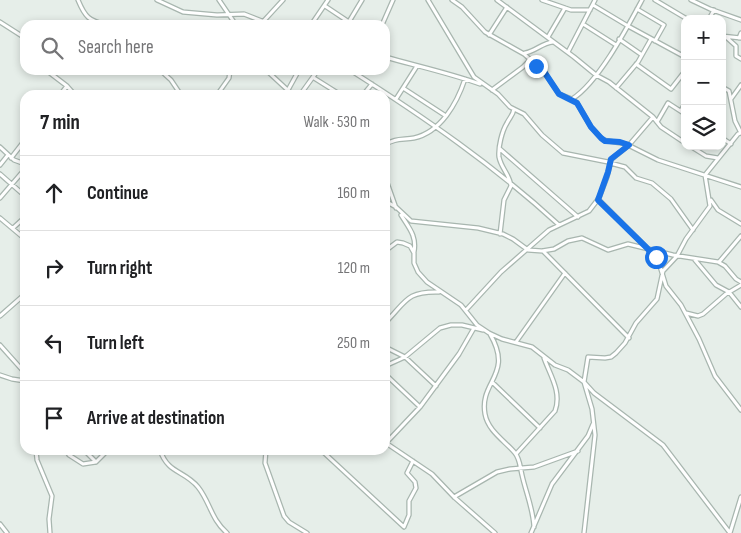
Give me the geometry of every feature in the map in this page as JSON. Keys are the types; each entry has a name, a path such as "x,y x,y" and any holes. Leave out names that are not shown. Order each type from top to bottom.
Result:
{"street":[{"path":"78,0 90,20"},
{"path":"157,0 182,12 217,15 244,14 261,20"},
{"path":"219,0 232,20"},
{"path":"265,20 283,0"},
{"path":"315,20 328,0"},
{"path":"350,20 362,0"},
{"path":"385,20 393,0"},
{"path":"428,0 474,77 514,109 524,114 542,135 564,154 604,162 610,161 623,166 634,177 652,183 671,199 693,230"},
{"path":"452,0 489,35 524,54 545,73 559,94 577,103 591,127 605,141 629,145 658,160 741,187"},
{"path":"542,0 565,8 580,11 590,10"},
{"path":"568,52 595,0"},
{"path":"572,99 582,92 596,75 620,40 642,0"},
{"path":"656,0 681,15"},
{"path":"691,0 741,20"},
{"path":"499,1 596,75 616,88 653,117 661,127 681,140"},
{"path":"593,5 681,54"},
{"path":"325,6 344,20"},
{"path":"489,35 507,7"},
{"path":"548,37 565,8"},
{"path":"616,88 664,25 637,9"},
{"path":"711,15 714,10"},
{"path":"0,22 20,35"},
{"path":"583,24 616,45"},
{"path":"726,36 740,38 741,33"},
{"path":"726,38 736,46 736,56 741,60"},
{"path":"620,40 642,55"},
{"path":"524,54 554,42"},
{"path":"390,59 484,85"},
{"path":"492,90 530,60"},
{"path":"636,64 671,89 681,76"},
{"path":"396,100 417,66"},
{"path":"53,75 71,90"},
{"path":"166,75 178,90"},
{"path":"221,90 229,75"},
{"path":"272,75 288,90 296,75"},
{"path":"304,90 316,75"},
{"path":"358,75 381,90"},
{"path":"314,78 333,90"},
{"path":"390,142 395,139 416,137 437,126 446,116 459,95 465,79"},
{"path":"367,90 372,84"},
{"path":"731,99 741,85"},
{"path":"64,90 67,86"},
{"path":"403,88 446,116"},
{"path":"584,533 595,435 592,409 584,382 588,357 611,357 629,338 636,323 657,299 666,268 677,256 709,209 710,200 705,175 739,133 741,133 735,121 730,91 726,89"},
{"path":"390,96 437,126 511,182 560,225"},
{"path":"657,122 667,104 681,111"},
{"path":"500,234 504,200 510,190 511,182 501,164 500,149 506,125 513,115 514,109"},
{"path":"466,310 502,272 550,230 589,211 598,200 607,177 610,161 629,145 653,117"},
{"path":"726,141 731,144"},
{"path":"0,165 20,145"},
{"path":"0,147 20,161"},
{"path":"500,149 578,217"},
{"path":"696,150 706,156 718,158"},
{"path":"0,174 20,192"},
{"path":"0,198 20,175"},
{"path":"390,191 396,207 415,237 414,263 418,272 427,282 439,292 452,298 466,310 470,318 485,330 502,339 532,347 555,365 568,370 584,382 594,393 663,445 730,533"},
{"path":"598,200 656,257 666,288 682,305 715,376 741,410"},
{"path":"710,200 718,210 741,224"},
{"path":"390,204 396,207 405,217 416,222 440,223 500,234 508,236 528,250 542,251 554,249 568,241 582,238 608,250 628,244 677,256 719,263 741,283 703,314 698,316 685,313"},
{"path":"0,218 20,235"},
{"path":"12,228 20,221"},
{"path":"719,263 741,236"},
{"path":"390,248 398,242 404,243 410,246 414,253"},
{"path":"542,251 629,338"},
{"path":"695,259 716,285 729,292 741,307"},
{"path":"516,342 565,273"},
{"path":"390,318 412,295 422,292 439,292"},
{"path":"0,316 20,298"},
{"path":"390,364 405,357 430,334 451,324 485,330"},
{"path":"390,438 420,407 459,354 474,328"},
{"path":"490,333 499,354 497,372 484,403 485,415 498,436 516,454 530,498 534,527"},
{"path":"0,345 20,367"},
{"path":"390,350 405,357 436,386"},
{"path":"516,454 555,411 558,399 556,388 544,357"},
{"path":"0,375 12,380 20,381"},
{"path":"390,379 420,407"},
{"path":"492,382 540,428"},
{"path":"531,533 552,484 588,436 593,422"},
{"path":"390,446 432,474 454,497 495,533"},
{"path":"454,497 497,472 534,466 578,451"},
{"path":"36,455 52,496 49,519 50,533"},
{"path":"69,455 83,464 96,462 103,455"},
{"path":"89,455 96,462"},
{"path":"162,455 168,465 198,487 213,516 227,533"},
{"path":"266,455 265,463 284,516 289,522 307,533"},
{"path":"326,455 404,526 409,515 409,501 416,488 415,482 407,473 413,461"},
{"path":"730,533 741,498"},
{"path":"0,524 7,533"}],"route":[{"path":"536,66 545,73 559,94 577,103 593,130 601,138 609,142 617,141 629,145 611,159 598,200 656,257"}]}
